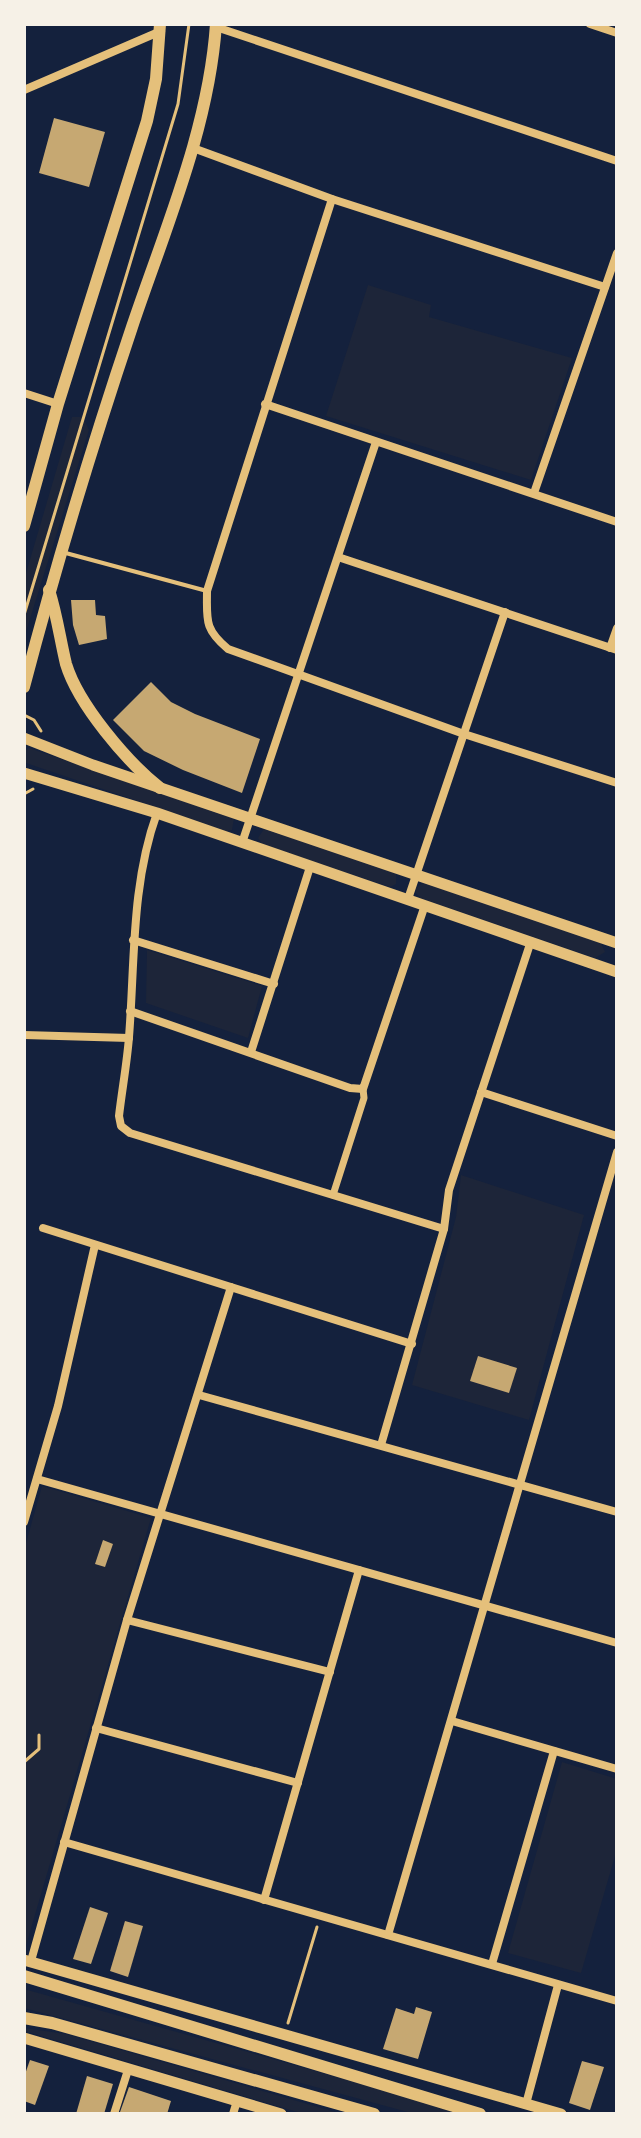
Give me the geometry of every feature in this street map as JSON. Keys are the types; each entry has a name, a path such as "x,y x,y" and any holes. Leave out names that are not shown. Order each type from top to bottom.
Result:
{"main road":[{"path":"24,687 49,590 102,415 193,148 206,99 216,26"},
{"path":"24,526 58,404 147,121 156,79 160,28"},
{"path":"49,590 67,666 89,708 124,754 160,788"},
{"path":"24,1976 480,2114"},
{"path":"24,2018 52,2023 374,2114"}],"street":[{"path":"590,24 617,33"},
{"path":"216,26 617,161"},
{"path":"24,90 160,28"},
{"path":"193,148 332,199 605,287"},
{"path":"332,199 207,591 207,624 213,637 228,649 300,676 464,734 617,783"},
{"path":"534,493 617,253"},
{"path":"24,393 58,404"},
{"path":"265,404 617,522"},
{"path":"242,843 376,442"},
{"path":"338,557 614,649 617,628"},
{"path":"408,899 505,612"},
{"path":"24,738 160,788 617,943"},
{"path":"24,773 157,813 617,971"},
{"path":"157,813 145,858 133,940 129,1038 119,1116 121,1126 130,1133 444,1229"},
{"path":"251,1052 310,867"},
{"path":"333,1195 364,1098 363,1089 425,905"},
{"path":"133,940 274,984"},
{"path":"381,1445 444,1229 449,1190 531,941"},
{"path":"130,1011 350,1088 363,1089"},
{"path":"24,1035 129,1038"},
{"path":"481,1092 617,1136"},
{"path":"388,1935 617,1152"},
{"path":"43,1228 412,1344"},
{"path":"24,1522 58,1406 95,1245"},
{"path":"231,1287 127,1620 28,1960 561,2114"},
{"path":"199,1395 617,1512"},
{"path":"37,1479 617,1643"},
{"path":"264,1900 359,1570"},
{"path":"127,1620 330,1672"},
{"path":"452,1721 617,1769"},
{"path":"96,1728 298,1783"},
{"path":"492,1964 554,1751"},
{"path":"64,1842 617,2001"},
{"path":"526,2104 558,1985"},
{"path":"24,2038 281,2114"},
{"path":"114,2114 128,2070"},
{"path":"233,2114 237,2101"}],"lane":[{"path":"60,552 207,591"}],"path":[{"path":"24,615 178,104 189,24"},
{"path":"24,1762 39,1749 39,1735"},
{"path":"285,2035 320,1916"}],"shaded area":[{"path":"368,285 431,305 429,317 572,358 531,480 326,416"},
{"path":"72,417 83,417 89,430 24,638 24,580"},
{"path":"29,748 234,818 232,830 226,831 26,763 24,751"},
{"path":"264,829 391,871 396,874 396,884 390,887 263,845 258,838"},
{"path":"424,882 601,943 605,952 595,958 420,898 416,888"},
{"path":"147,950 262,986 248,1038 146,1003"},
{"path":"461,1175 584,1215 529,1420 412,1385 456,1217"},
{"path":"42,1486 151,1518 25,1949 24,1550"},
{"path":"562,1762 617,1779 617,1849 581,1973 508,1953"},
{"path":"24,1989 468,2114 415,2114 24,2008"},
{"path":"24,2028 66,2034 342,2114 304,2114 24,2031"}],"building":[{"path":"54,118 105,132 89,187 39,173"},
{"path":"71,600 95,600 96,615 105,616 107,639 79,645 73,625"},
{"path":"151,682 171,702 260,739 242,793 144,751 113,720"},
{"path":"478,1356 517,1368 509,1393 470,1381"},
{"path":"103,1540 113,1544 105,1567 95,1564"},
{"path":"90,1907 108,1913 91,1964 73,1959"},
{"path":"125,1921 143,1926 128,1977 110,1971"},
{"path":"416,2007 432,2012 418,2059 383,2049 396,2008 414,2014"},
{"path":"30,2060 49,2066 35,2105 24,2101 24,2077"},
{"path":"582,2061 604,2067 590,2110 569,2103"},
{"path":"87,2076 113,2084 104,2114 76,2114"},
{"path":"129,2087 171,2101 167,2114 120,2112"}]}
